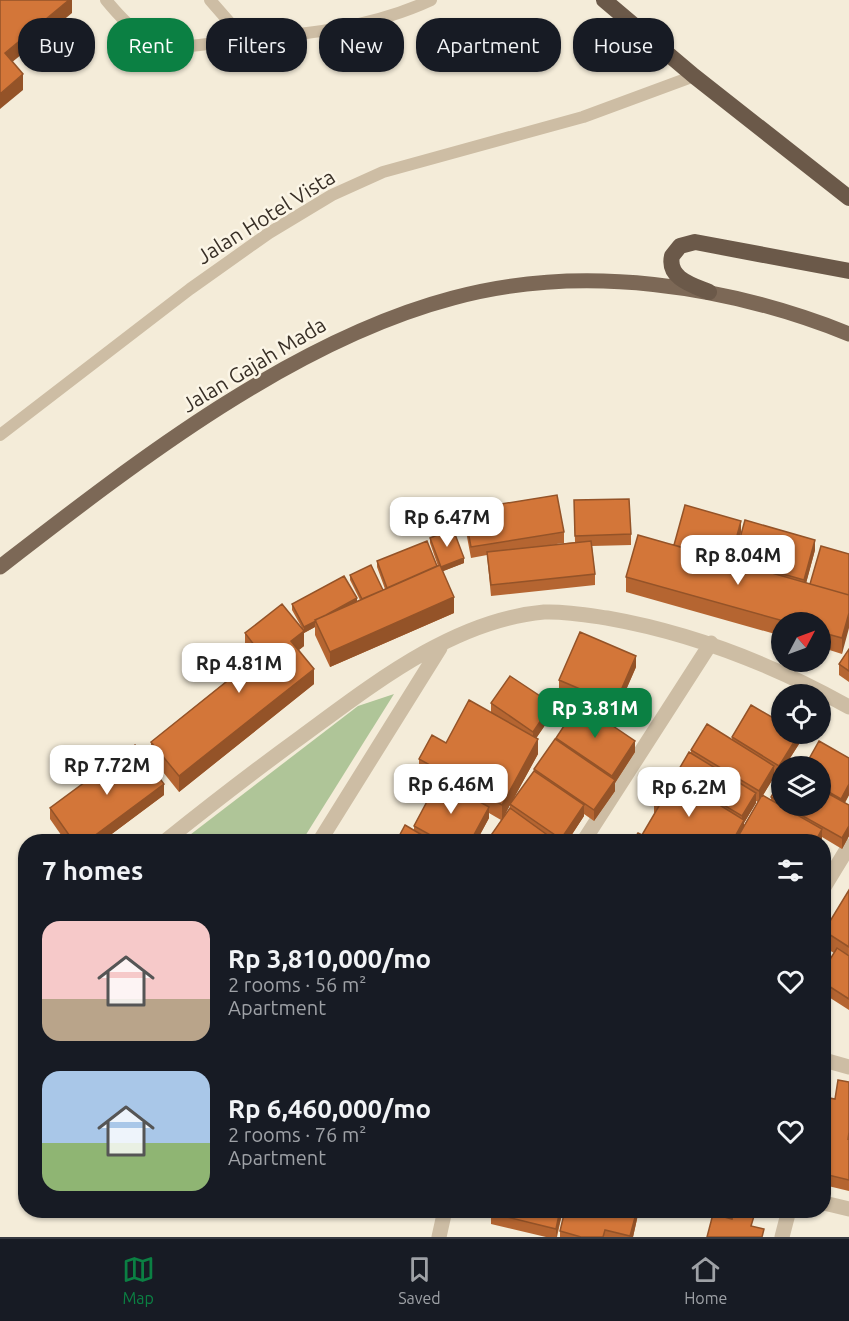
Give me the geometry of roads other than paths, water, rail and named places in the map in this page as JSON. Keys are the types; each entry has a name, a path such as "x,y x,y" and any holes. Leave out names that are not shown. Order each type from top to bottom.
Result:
{"highway":[{"path":"604,0 694,76 849,198"},
{"path":"709,292 684,281 673,270 672,256 680,246 695,242 849,271"}],"main road":[{"name":"Jalan Gajah Mada","path":"0,567 175,439 273,375 346,336 453,298 504,288 564,283 620,284 709,292 784,311 849,334"}],"street":[{"path":"175,834 346,704 442,645 491,624 546,612 575,613 632,622 711,643 790,677 849,707"},
{"path":"588,834 711,643"},
{"path":"324,834 442,645"},
{"path":"831,876 849,846"},
{"path":"831,1062 849,1066"},
{"path":"831,1205 849,1209"},
{"path":"439,1237 443,1218"},
{"path":"782,1237 787,1218"}],"lane":[{"path":"106,0 122,20 148,40 165,45 206,44"},
{"path":"210,0 226,18"},
{"path":"307,31 352,26 386,18 431,0"},
{"name":"Jalan Hotel Vista","path":"0,435 190,289 269,233 332,195 383,172 583,117 694,76"}]}
